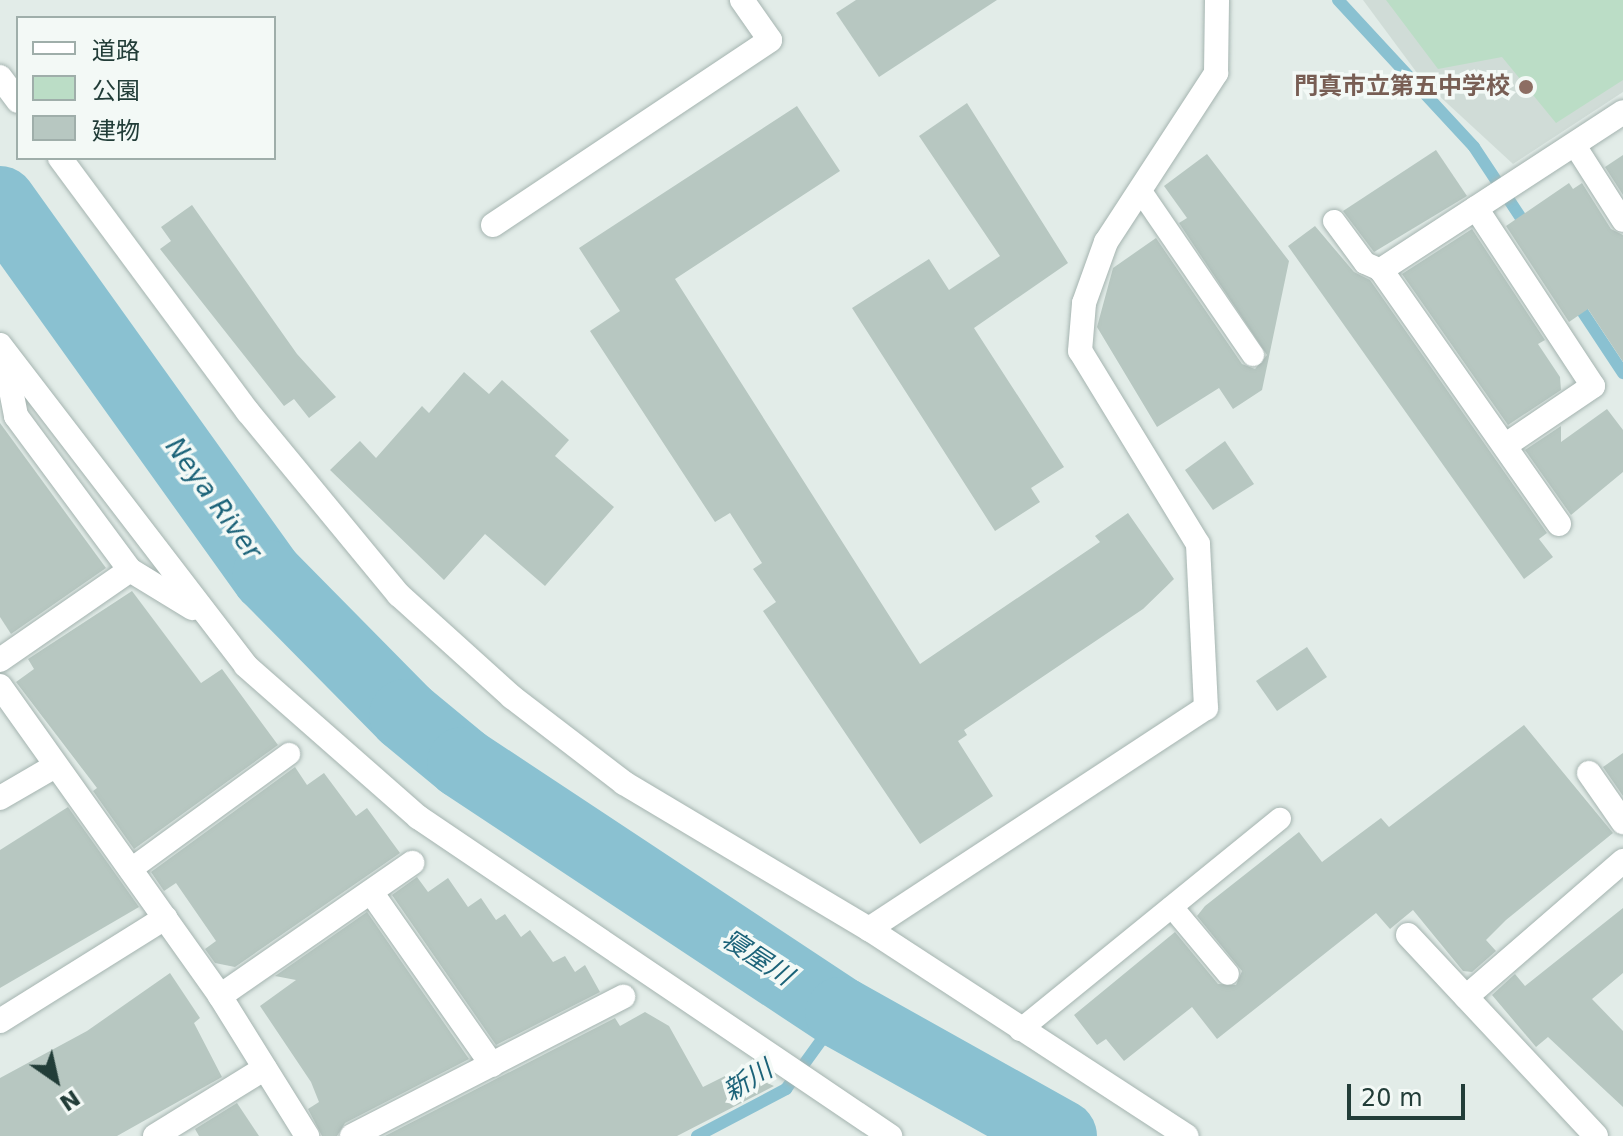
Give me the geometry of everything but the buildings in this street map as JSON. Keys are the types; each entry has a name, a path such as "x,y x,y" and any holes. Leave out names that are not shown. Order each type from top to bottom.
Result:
{"street":[{"path":"493,225 770,40 742,0"},
{"path":"869,929 1206,708 1198,544 1080,351 1084,303 1106,242 1216,73 1217,0"},
{"path":"0,77 16,98"},
{"path":"1559,524 1381,270 1623,112"},
{"path":"61,160 248,412 399,595 512,697 624,783 869,929 1187,1136"},
{"path":"1492,197 1593,386 1506,445"},
{"path":"1,346 16,416 130,570 204,615"},
{"path":"1,346 246,666 418,817 890,1136"},
{"path":"0,660 130,570"},
{"path":"0,686 220,996 307,1136"},
{"path":"0,798 55,766"},
{"path":"1589,773 1623,822"},
{"path":"1466,997 1623,861"},
{"path":"220,996 412,863"},
{"path":"371,892 492,1065"},
{"path":"0,1021 165,918"},
{"path":"1408,935 1596,1136"},
{"path":"352,1136 623,997"},
{"path":"155,1136 265,1068"}],"lane":[{"path":"1574,144 1623,221"},
{"path":"1140,190 1253,355"},
{"path":"1334,221 1365,263 1381,270"},
{"path":"130,870 289,754"},
{"path":"1020,1030 1280,819"},
{"path":"1172,907 1228,974"}],"shaded area":[{"name":"門真市立第五中学校","path":"1363,0 1623,0 1623,92 1513,164 1423,81"}],"green space":[{"name":"門真市立第五中学校","path":"1386,0 1623,0 1623,80 1556,123 1502,57 1438,69"}],"waterway":[{"path":"1338,0 1474,147 1529,230"},
{"name":"Neya River","path":"0,202 268,576 405,715 463,763 841,1013 1061,1136"},
{"path":"1574,299 1623,373"},
{"name":"新川","path":"697,1136 786,1089 841,1013"}],"place":[{"name":"門真市立第五中学校","path":"1526,87"}],"water label":[{"name":"寝屋川","path":"757,958"}]}
